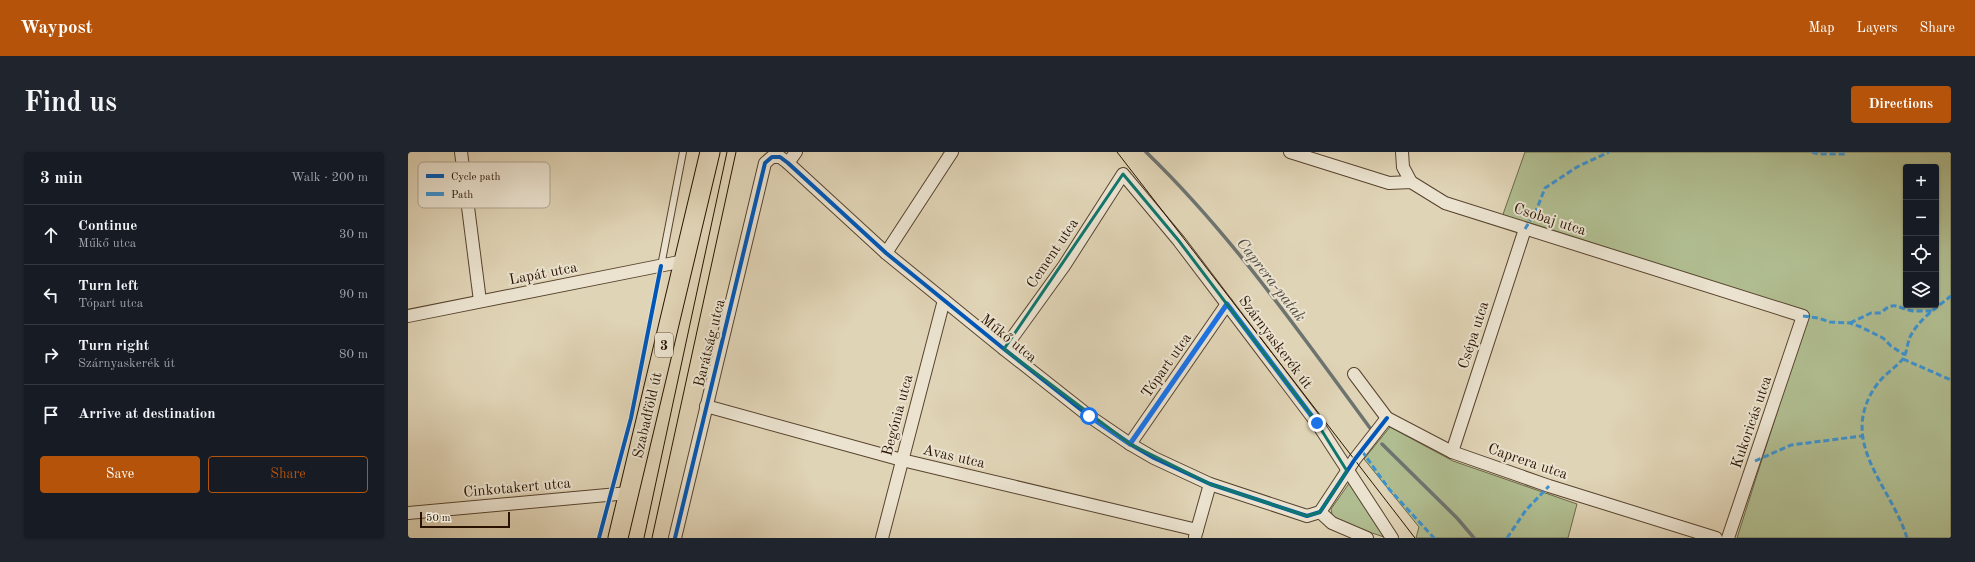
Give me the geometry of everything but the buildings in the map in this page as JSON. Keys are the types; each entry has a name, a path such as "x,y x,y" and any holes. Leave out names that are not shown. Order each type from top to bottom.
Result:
{"main road":[{"name":"Szabadföld út","path":"618,538 710,152"}],"street":[{"path":"461,152 462,162"},
{"path":"788,163 796,152"},
{"path":"886,253 952,152"},
{"path":"1290,152 1389,183 1411,182 1403,167 1402,152"},
{"name":"Műkő utca","path":"772,157 780,157 788,163 886,253 1089,416 1130,444 1154,458 1210,484 1307,516 1320,512"},
{"name":"Barátság utca","path":"675,538 765,163 772,157"},
{"name":"Szárnyaskerék út","path":"1123,174 1179,241 1317,423 1392,538"},
{"name":"Cement utca","path":"1004,349 1064,266 1123,174"},
{"name":"Csobaj utca","path":"1411,182 1445,203 1803,316"},
{"path":"468,208 480,301"},
{"name":"Csépa utca","path":"1452,452 1525,229"},
{"name":"Lapát utca","path":"408,316 684,261"},
{"name":"Begónia utca","path":"882,538 944,300"},
{"name":"Tópart utca","path":"1130,444 1227,304"},
{"name":"Kukoricás utca","path":"1728,538 1803,316"},
{"name":"Caprera utca","path":"1354,374 1387,418 1452,452 1549,486 1716,538"},
{"name":"Avas utca","path":"706,406 902,460 1196,534"},
{"path":"1367,538 1332,523 1320,512 1335,492 1347,470 1387,418"},
{"path":"1196,534 1210,484"},
{"name":"Cinkotakert utca","path":"408,513 629,493"}],"lane":[{"path":"661,266 684,152"}],"highlighted area":[{"path":"1123,174 1179,241 1317,423 1347,471 1320,512 1307,516 1210,484 1130,444 1004,349"}],"green space":[{"path":"1525,152 1951,152 1951,538 1737,538 1806,321 1501,220"},
{"path":"1390,427 1453,461 1577,504 1568,538 1416,538 1419,527 1364,459"},
{"path":"1350,482 1384,537 1333,520 1331,509"}],"waterway":[{"name":"Caprera-patak","path":"1146,152 1207,216 1236,250 1264,285 1370,428"},
{"name":"Caprera-patak","path":"1382,444 1457,518 1474,538"}],"tram line":[{"path":"644,538 727,152"},
{"path":"652,538 736,152"},
{"path":"1117,152 1415,538"}],"marked path":[{"path":"1525,229 1536,211 1545,188 1577,167 1609,152"},
{"path":"1812,152 1818,154 1845,154"},
{"path":"1907,538 1870,462 1864,444 1862,424 1866,404 1878,383 1904,358 1910,337 1918,325 1928,314 1951,296"},
{"path":"1850,323 1871,313 1881,313 1890,306 1897,306 1913,311 1933,311"},
{"path":"1803,316 1818,318 1830,322 1850,323 1861,327 1883,338 1891,346 1905,355"},
{"path":"1903,359 1951,380"},
{"path":"1755,461 1791,445 1862,436"},
{"path":"1362,451 1389,489 1434,538"},
{"path":"1507,538 1526,510 1549,486"}],"cycle path":[{"path":"675,538 765,163 772,157 780,157 788,163 886,253 1089,416 1130,444 1154,458 1210,484 1307,516 1320,512 1355,459 1387,418"},
{"path":"599,538 631,418 661,266"}],"route":[{"path":"1089,416 1130,444 1227,304 1317,423"}]}
